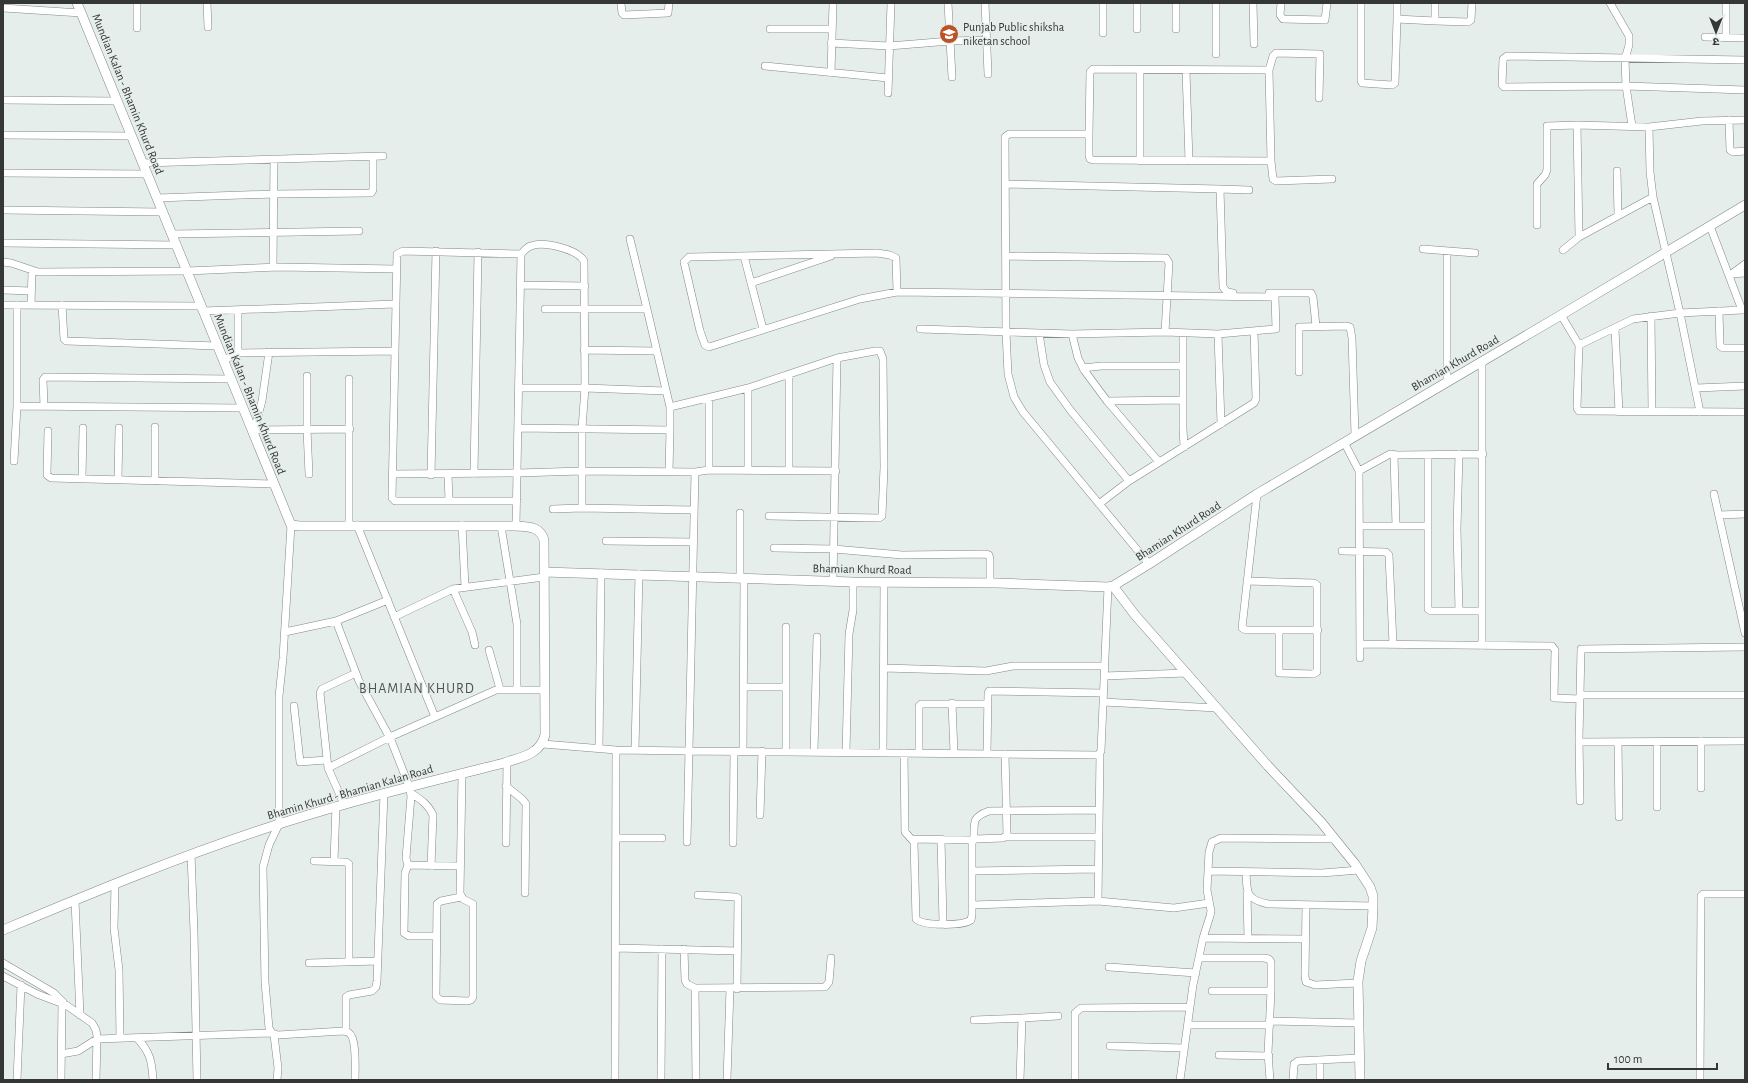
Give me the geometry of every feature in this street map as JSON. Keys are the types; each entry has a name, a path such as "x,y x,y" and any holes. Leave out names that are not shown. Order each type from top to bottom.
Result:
{"street":[{"name":"Mundian Kalan - Bhamin Khurd Road","path":"77,3 291,524"},
{"path":"131,3 137,17"},
{"path":"137,3 137,28"},
{"path":"207,3 208,26"},
{"path":"621,3 622,13 624,15 668,13 669,3"},
{"path":"832,73 833,3"},
{"path":"888,93 891,3"},
{"path":"948,3 952,77"},
{"path":"985,3 988,74"},
{"path":"1103,3 1103,33"},
{"path":"1137,3 1137,29"},
{"path":"1176,3 1176,29"},
{"path":"1216,3 1216,54"},
{"path":"1253,3 1254,44"},
{"path":"1281,3 1280,15 1283,19 1325,20 1327,3"},
{"path":"1361,3 1362,83 1392,85 1395,83 1397,3"},
{"path":"1435,3 1435,21"},
{"path":"1397,19 1469,22 1471,20 1472,3"},
{"path":"1610,3 1629,36 1629,45 1625,59 1626,86 1632,126"},
{"path":"1726,3 1726,37"},
{"path":"3,8 81,12"},
{"path":"770,29 832,29"},
{"path":"1705,37 1745,38"},
{"path":"832,43 889,46 950,40 987,40"},
{"path":"1319,98 1320,54 1276,53 1273,56 1269,70 1271,161 1273,179 1276,181 1332,179"},
{"path":"1745,60 1507,56 1503,59 1502,85 1504,87 1626,86 1745,90"},
{"path":"765,66 888,78"},
{"path":"1269,70 1091,70 1089,156 1091,159 1140,161 1271,161"},
{"path":"1140,70 1140,161"},
{"path":"1186,70 1188,161"},
{"path":"3,100 117,101"},
{"path":"1729,120 1730,150 1733,152 1745,151"},
{"path":"1537,225 1537,183 1545,175 1547,170 1546,127 1577,125 1649,127 1702,121 1745,120"},
{"path":"1577,125 1579,237"},
{"path":"1649,127 1650,172 1653,196 1680,313 1700,412"},
{"path":"1089,134 1007,134 1005,137 1006,332 1008,374 1014,397 1023,412 1149,564"},
{"path":"3,135 132,136"},
{"path":"157,198 274,194 371,193 373,190 373,156"},
{"path":"143,163 383,156"},
{"path":"274,159 274,267"},
{"path":"1617,171 1618,216"},
{"path":"3,174 148,174"},
{"path":"1006,184 1248,190"},
{"path":"1220,189 1222,287 1224,290 1231,293 1310,292 1313,298 1316,326"},
{"path":"1563,250 1579,237 1653,196"},
{"name":"Bhamian Khurd Road","path":"544,574 601,573 853,582 1111,586 1149,564 1257,494 1355,435 1562,315 1745,205"},
{"path":"3,210 163,212"},
{"path":"1579,346 1633,319 1680,313 1744,310 1710,226"},
{"path":"172,234 359,231"},
{"path":"630,239 670,407 669,472"},
{"path":"3,243 177,246"},
{"path":"517,501 394,500 391,497 396,257 399,252 436,251 520,254 528,247 535,245 553,246 572,252 580,256 584,261 585,388 582,428 582,508"},
{"path":"1423,249 1476,253"},
{"path":"431,475 436,251"},
{"path":"1447,251 1447,382"},
{"path":"474,474 478,252"},
{"path":"897,292 897,260 894,256 876,253 689,257 685,259 684,265 700,331 705,345 709,347 860,299 897,292 1167,294 1275,297 1276,329 1254,331 1218,334 1165,332 1072,334 920,329"},
{"path":"516,526 519,428 520,254"},
{"path":"751,283 837,254"},
{"path":"744,256 763,329"},
{"path":"1006,256 1166,258 1169,263 1165,332"},
{"path":"3,262 12,263 38,272 187,271 274,267 396,269"},
{"path":"1730,275 1745,264"},
{"path":"31,305 32,271"},
{"path":"1730,275 1745,273"},
{"path":"520,285 585,286"},
{"path":"3,290 31,291"},
{"path":"3,306 62,305 238,310 395,304"},
{"path":"14,461 17,406 17,305"},
{"path":"62,305 64,339 66,341 218,346"},
{"path":"545,309 647,309"},
{"path":"238,310 238,353"},
{"path":"1719,311 1720,346 1722,348 1745,348"},
{"path":"1562,315 1579,346 1578,410 1619,412 1745,412"},
{"path":"1651,316 1652,412"},
{"path":"1299,372 1298,328 1316,326 1347,326 1351,330 1355,435"},
{"path":"1615,329 1619,412"},
{"path":"1099,504 1159,462 1252,405 1256,400 1254,331"},
{"path":"1039,333 1044,365 1050,382 1071,411 1130,481"},
{"path":"1183,333 1182,400 1184,447"},
{"path":"1072,334 1078,358 1083,368 1107,401 1159,462"},
{"path":"1218,334 1222,424"},
{"path":"584,350 656,351"},
{"path":"670,407 709,399 748,388 837,358 880,351 882,354 884,467 882,516 879,518 769,516"},
{"path":"269,352 262,401 254,432 350,428"},
{"path":"224,360 238,353 394,352"},
{"path":"834,581 837,358"},
{"path":"1482,362 1482,646"},
{"path":"1083,368 1101,366 1183,366"},
{"path":"789,374 789,470"},
{"path":"307,376 309,474"},
{"path":"44,406 43,380 45,377 231,379"},
{"path":"349,379 353,525 388,600 435,717"},
{"path":"1696,388 1745,386"},
{"path":"519,388 585,388 665,391"},
{"path":"748,388 748,470"},
{"path":"709,399 709,470"},
{"path":"1107,401 1182,400"},
{"path":"17,406 243,408"},
{"path":"82,479 83,428"},
{"path":"118,480 119,428"},
{"path":"155,428 155,481"},
{"path":"519,428 670,430"},
{"path":"48,431 47,476 51,478 274,484"},
{"path":"1344,442 1359,471 1360,658"},
{"path":"1359,471 1388,454 1483,454"},
{"path":"1459,611 1457,529 1460,454"},
{"path":"1394,455 1396,526"},
{"path":"1428,455 1428,609 1431,611 1482,611"},
{"path":"392,474 431,475 582,470 669,472 695,472 709,470 789,470 836,472"},
{"path":"687,842 695,472"},
{"path":"448,474 449,501"},
{"path":"1257,494 1241,622 1242,628 1246,630 1318,630"},
{"path":"1714,494 1745,633"},
{"path":"553,509 582,508 694,510"},
{"path":"740,513 744,687 743,752"},
{"path":"1719,515 1745,514"},
{"path":"276,1080 278,1068 273,1034 269,1028 265,982 263,873 267,850 279,824 279,696 291,524 300,526 516,526 538,530 542,535 544,574 545,735 543,744 616,750 734,752 762,751 1098,755 1100,753"},
{"path":"462,526 465,587"},
{"path":"501,526 517,624 517,690"},
{"path":"1359,526 1427,526"},
{"path":"606,541 693,542"},
{"path":"774,548 834,550 902,555 987,554 990,558 990,583"},
{"path":"1342,551 1359,550 1386,552 1390,556 1393,644"},
{"path":"599,748 601,573"},
{"path":"394,617 453,589 511,581 544,574"},
{"path":"635,750 639,574"},
{"path":"1247,581 1316,584 1318,587 1317,672 1280,674 1279,630"},
{"path":"846,752 849,634 853,610 853,582"},
{"path":"883,752 884,582"},
{"path":"1098,901 1102,702 1111,586"},
{"path":"1111,586 1334,839 1359,870 1370,887 1373,896 1372,928 1361,961 1358,983 1360,1080"},
{"path":"453,589 472,632 475,646"},
{"path":"284,632 336,621 388,600"},
{"path":"336,621 356,673 390,738 410,790 407,850 408,865 405,874 404,933 409,936 436,936"},
{"path":"786,627 786,752"},
{"path":"814,752 817,637"},
{"path":"1360,644 1552,646 1555,650 1554,698 1745,695"},
{"path":"1580,801 1580,651 1582,648 1745,647"},
{"path":"489,650 500,689"},
{"path":"884,668 986,671 1013,666 1104,666"},
{"path":"334,861 340,805 326,760 320,691 356,673"},
{"path":"1104,676 1187,673"},
{"path":"744,687 786,687"},
{"path":"328,768 435,717 500,689 545,690"},
{"path":"987,753 988,693 990,691 1103,693"},
{"path":"1102,702 1217,708"},
{"path":"952,703 954,753"},
{"path":"919,753 920,704 988,704"},
{"path":"294,706 300,762 326,760"},
{"path":"1701,741 1701,788"},
{"path":"1579,742 1745,741"},
{"path":"1618,742 1620,817"},
{"path":"1657,742 1657,807"},
{"name":"Bhamin Khurd - Bhamian Kalan Road","path":"3,930 190,854 340,805 384,793 410,790 507,762 536,750 543,744"},
{"path":"615,1080 616,750"},
{"path":"760,815 762,751"},
{"path":"733,843 734,752"},
{"path":"904,753 904,826 905,832 912,839 915,847 916,919 924,923 968,922 971,920 973,839 975,819 978,815 989,811 1006,810 1099,810"},
{"path":"1005,754 1006,837"},
{"path":"506,843 507,762"},
{"path":"461,897 460,866 462,774"},
{"path":"506,786 526,804 525,892"},
{"path":"410,790 430,808 433,815 431,866"},
{"path":"346,1032 346,997 349,995 372,991 376,987 377,981 384,793"},
{"path":"912,839 1099,837"},
{"path":"616,838 662,838"},
{"path":"941,839 943,923"},
{"path":"1180,1080 1196,973 1203,938 1210,916 1206,890 1210,845 1216,839 1334,839"},
{"path":"190,854 194,932 197,1080"},
{"path":"314,861 346,862 349,864 349,962"},
{"path":"408,865 460,866"},
{"path":"972,871 1098,869"},
{"path":"1208,871 1322,873 1359,870"},
{"path":"1246,872 1248,938"},
{"path":"115,884 114,928 119,970 120,1038"},
{"path":"1247,894 1260,902 1268,904 1373,906"},
{"path":"1700,1080 1701,896 1703,894 1745,894"},
{"path":"698,895 738,898 738,951 727,1080"},
{"path":"461,897 473,904 473,997 471,1000 450,1001 437,999 436,936 437,904 441,901 461,897"},
{"path":"75,900 80,1015"},
{"path":"972,905 1098,901 1174,908 1209,903"},
{"path":"1306,905 1306,982 1315,985 1358,983"},
{"path":"1203,938 1305,939"},
{"path":"616,948 738,951"},
{"path":"661,1080 662,949"},
{"path":"684,949 685,980 687,984 696,988 734,989 825,987 829,982 831,958"},
{"path":"1199,958 1269,959 1271,966 1269,1056 1270,1080"},
{"path":"309,963 378,961"},
{"path":"3,963 54,993 64,1005 61,1080"},
{"path":"1109,967 1196,973"},
{"path":"3,976 64,1005 92,1022 96,1030 97,1039 96,1080"},
{"path":"18,1080 21,985"},
{"path":"696,988 696,1080"},
{"path":"1212,991 1271,991"},
{"path":"1075,1080 1075,1012 1077,1010 1081,1008 1190,1007"},
{"path":"974,1020 1058,1016"},
{"path":"1020,1080 1022,1018"},
{"path":"1188,1025 1358,1023"},
{"path":"61,1054 78,1051 97,1039 349,1032 354,1045 355,1080"},
{"path":"137,1038 148,1052 153,1070 153,1080"},
{"path":"1110,1046 1184,1048"},
{"path":"1219,1055 1269,1056"},
{"path":"1293,1080 1293,1067 1295,1062 1359,1058"},
{"path":"1320,1060 1320,1080"}],"place":[{"name":"Punjab Public shiksha niketan school","path":"949,34"}],"district":[{"name":"BHAMIAN KHURD","path":"417,689"}]}
